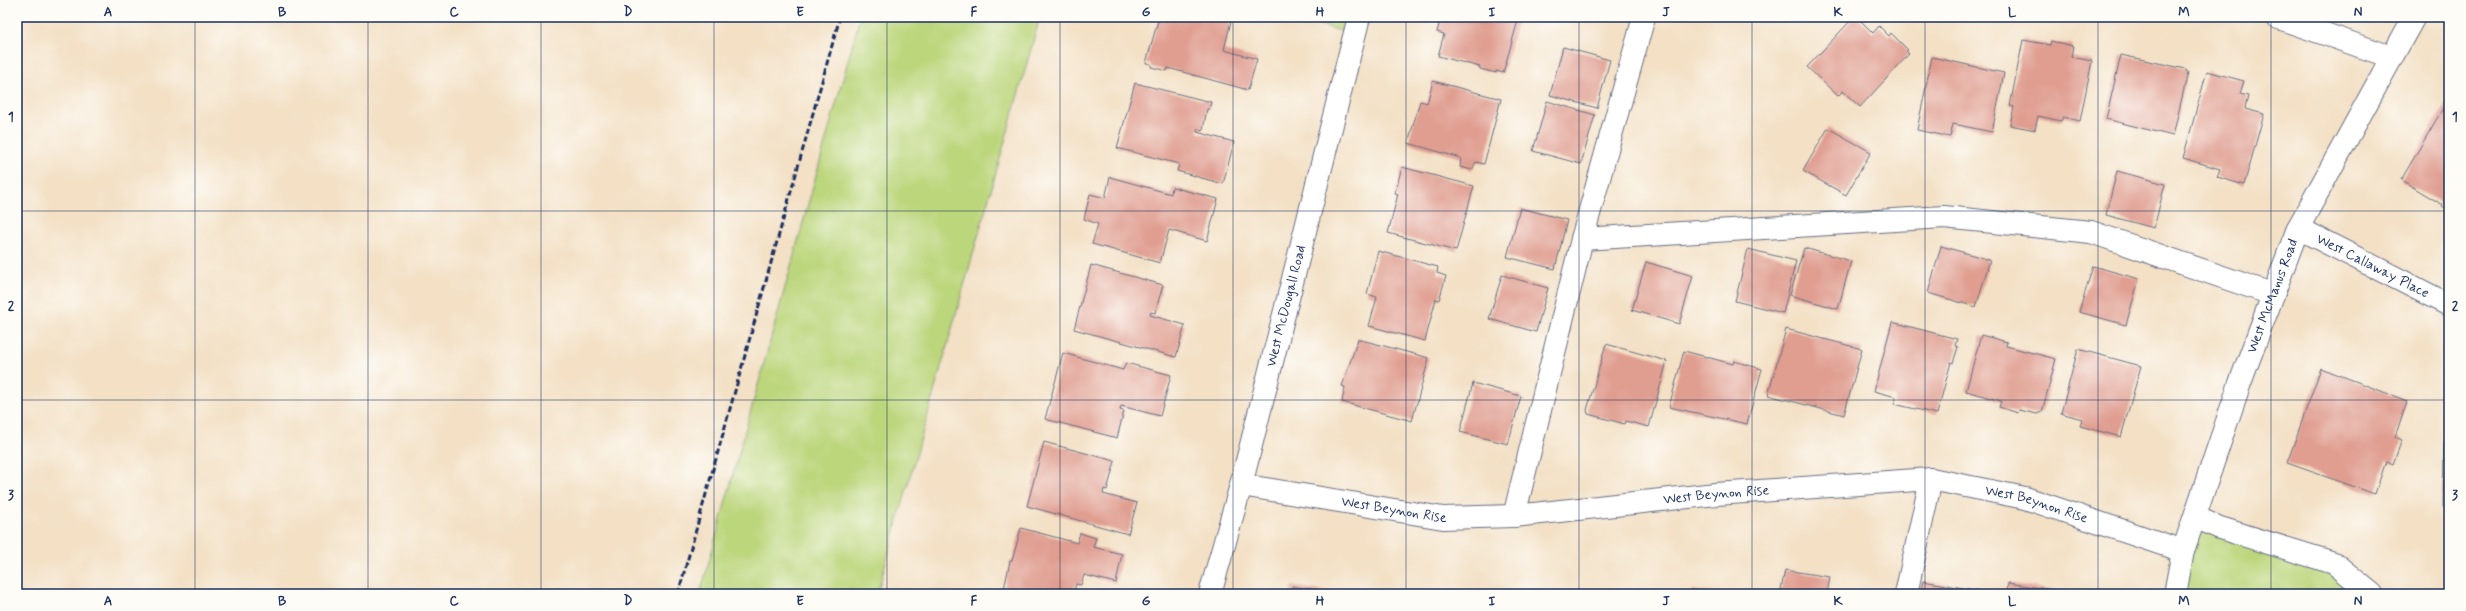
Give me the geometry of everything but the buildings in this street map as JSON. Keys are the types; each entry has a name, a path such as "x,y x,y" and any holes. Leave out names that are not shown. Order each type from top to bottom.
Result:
{"street":[{"name":"West McDougall Road","path":"1210,594 1241,485 1359,17"},
{"path":"1514,516 1582,239 1644,17"},
{"path":"2276,17 2391,57"},
{"name":"West McManus Road","path":"2175,594 2183,551 2240,383 2272,294 2298,228 2414,17"},
{"path":"1582,239 1944,217 2090,232 2272,294"},
{"name":"West Callaway Place","path":"2298,228 2449,305"},
{"name":"West Beynon Rise","path":"1241,485 1444,518 1514,516 1716,494 1931,479 2024,498 2183,551"},
{"path":"1906,594 1931,479"},
{"path":"2195,518 2220,528 2334,564 2372,594"}],"green space":[{"path":"860,17 1040,17 877,594 700,594"},
{"path":"1296,17 1359,17 1354,35"},
{"path":"2195,517 2334,563 2372,594 2175,594"}],"railway":[{"path":"678,594 840,17"}]}
